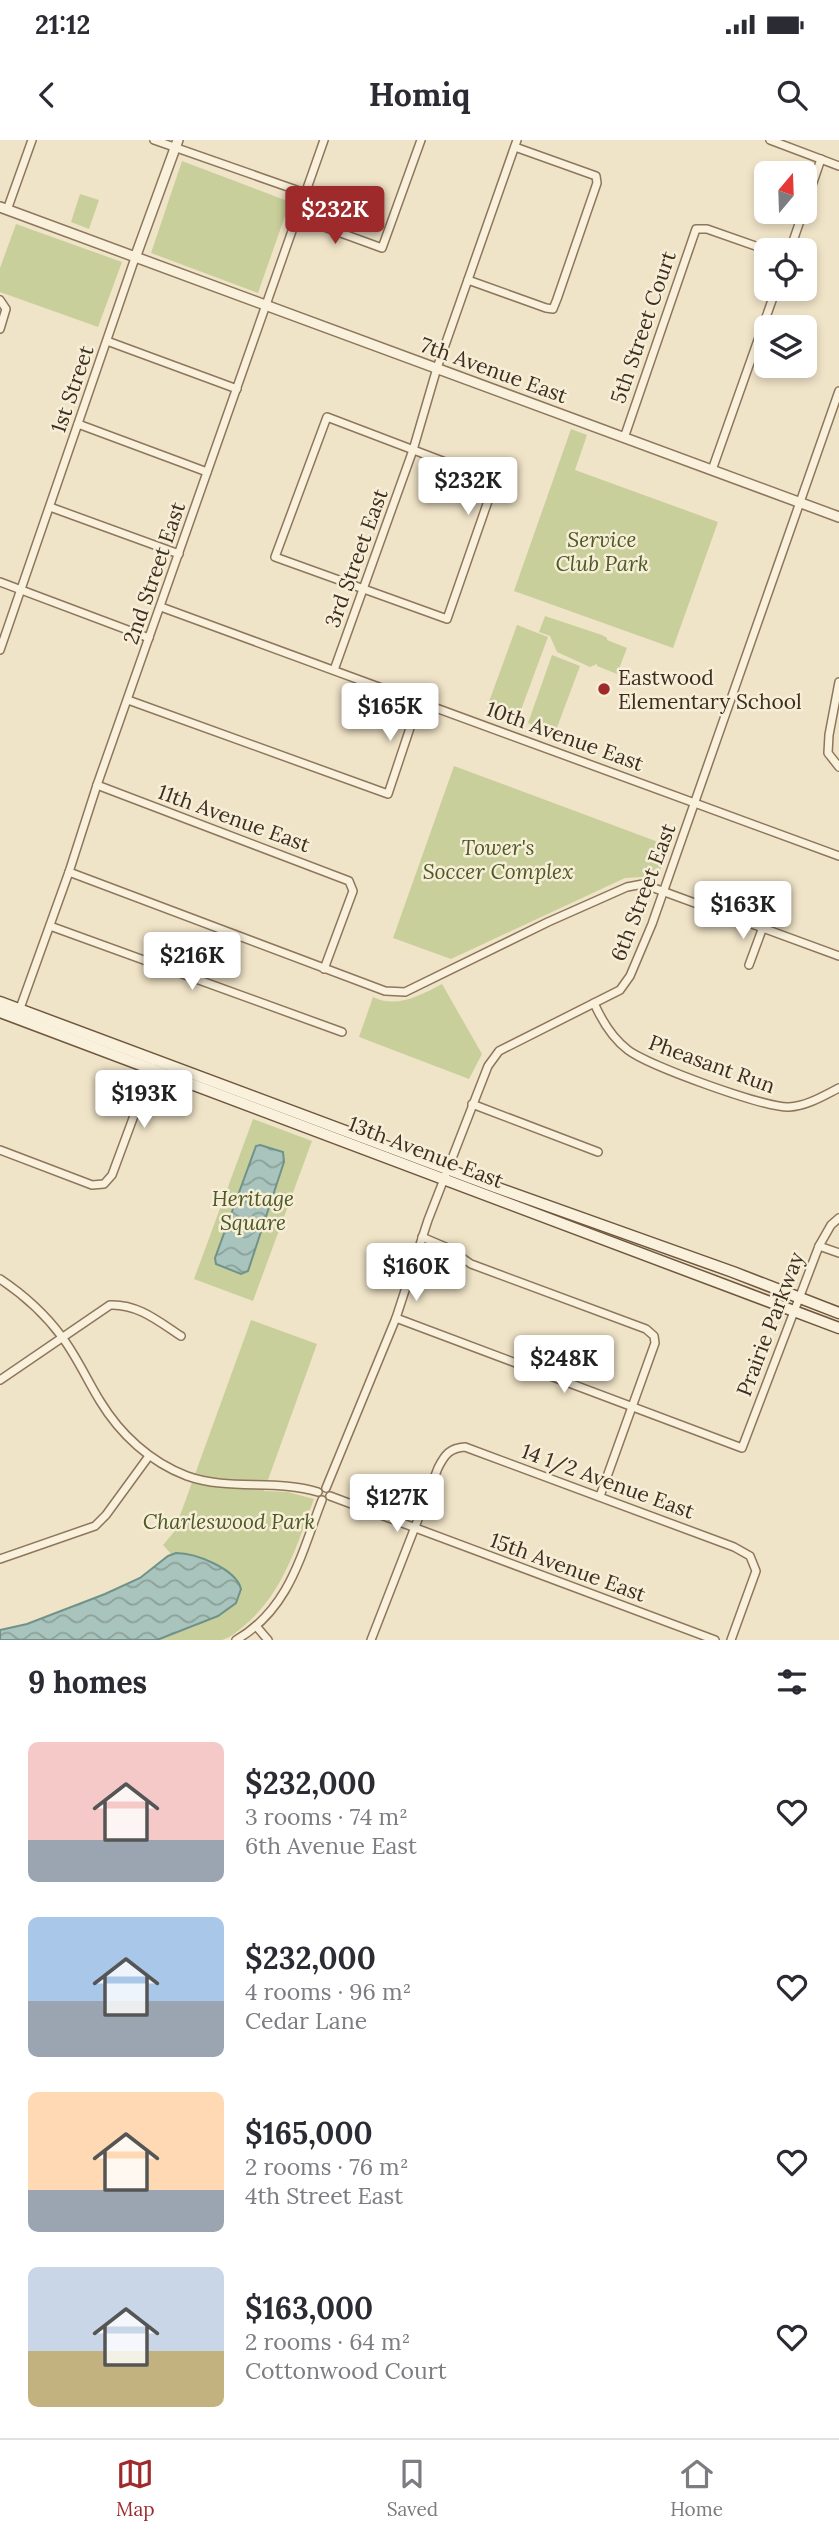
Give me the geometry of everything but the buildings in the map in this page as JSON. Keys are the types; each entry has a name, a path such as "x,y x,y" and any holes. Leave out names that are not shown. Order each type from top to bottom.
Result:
{"main road":[{"name":"13th Avenue East","path":"0,1002 18,1014 446,1175 839,1328"},
{"name":"13th Avenue East","path":"0,1012 18,1014"},
{"name":"13th Avenue East","path":"446,1175 709,1263 839,1313"}],"street":[{"path":"4,209 32,140"},
{"path":"154,140 177,143 305,194"},
{"name":"2nd Street East","path":"18,1014 324,140"},
{"path":"297,217 382,248 421,140"},
{"path":"769,140 839,166"},
{"name":"1st Street","path":"0,650 177,143"},
{"path":"468,280 546,308 553,309 558,299 597,183 596,177 516,144"},
{"name":"3rd Street East","path":"334,670 414,450 438,368 516,144"},
{"path":"817,171 821,159"},
{"name":"7th Avenue East","path":"4,209 839,517"},
{"name":"5th Street Court","path":"624,438 696,229 707,229 754,245"},
{"path":"712,470 772,301"},
{"path":"0,329 6,312 2,302"},
{"path":"107,341 237,389"},
{"name":"6th Street East","path":"236,1640 277,1606 288,1587 396,1318 422,1237 488,1066 499,1051 620,990 630,975 664,891 839,391"},
{"path":"327,417 414,450 495,481 447,619 275,557 327,417"},
{"path":"78,424 207,472"},
{"path":"50,507 179,554"},
{"path":"0,582 149,638"},
{"name":"10th Avenue East","path":"161,607 839,856"},
{"path":"839,682 828,744 828,753 839,767"},
{"path":"128,700 388,794 419,701"},
{"name":"11th Avenue East","path":"97,785 349,881 353,891 324,969"},
{"path":"69,872 384,991 405,992 627,887 643,884 839,956"},
{"path":"50,926 342,1032"},
{"path":"749,965 763,927"},
{"name":"Pheasant Run","path":"594,1003 610,1032 629,1051 652,1063 760,1102 793,1107 839,1088"},
{"path":"0,1150 92,1185 104,1184 112,1175 153,1064"},
{"path":"472,1104 598,1152"},
{"name":"Prairie Parkway","path":"632,1406 742,1448 819,1246 831,1225 839,1218"},
{"path":"422,1237 448,1248 471,1264 646,1329 654,1336 655,1343 600,1496"},
{"path":"819,1246 839,1253"},
{"name":"15th Avenue East","path":"0,1279 30,1301 62,1336 110,1416 127,1436 149,1456 187,1476 212,1483 292,1486 324,1494 715,1640"},
{"path":"0,1380 110,1305 124,1304 144,1311 181,1336"},
{"path":"396,1318 632,1406"},
{"name":"14 1/2 Avenue East","path":"414,1528 444,1455 451,1450 465,1447 734,1546 750,1556 756,1571 731,1640"},
{"path":"0,1559 95,1526 149,1456"},
{"path":"371,1640 414,1528"},
{"path":"256,1626 268,1640"}],"green space":[{"path":"182,161 290,202 258,293 151,253"},
{"path":"80,194 99,200 89,229 71,222"},
{"path":"16,224 122,262 98,327 0,292 0,268"},
{"name":"Service Club Park","path":"571,429 587,435 575,470 718,522 673,648 514,591"},
{"path":"545,616 602,635 607,640 627,648 617,674 597,664 590,667 557,652 550,636 539,632"},
{"path":"517,625 548,637 518,718 487,707"},
{"path":"552,655 580,666 555,733 528,723"},
{"name":"Tower's Soccer Complex","path":"454,766 669,846 656,881 643,877 625,878 451,959 393,938"},
{"path":"442,984 482,1054 469,1079 359,1037 373,997 391,1002 399,1001"},
{"name":"Heritage Square","path":"253,1119 312,1141 253,1301 194,1279"},
{"name":"Charleswood Park","path":"251,1320 317,1344 264,1491 288,1492 314,1499 295,1551 279,1583 245,1625 222,1640 157,1640 196,1626 241,1589 231,1574 223,1568 176,1553 172,1555 163,1545 174,1532"}],"water":[{"path":"256,1146 283,1152 284,1162 248,1271 241,1274 216,1264 215,1258"},
{"path":"176,1553 204,1559 232,1575 241,1589 236,1603 218,1616 157,1640 0,1640 0,1630 27,1624 105,1594 140,1578"}],"place":[{"name":"Eastwood Elementary School","path":"604,689"}]}
